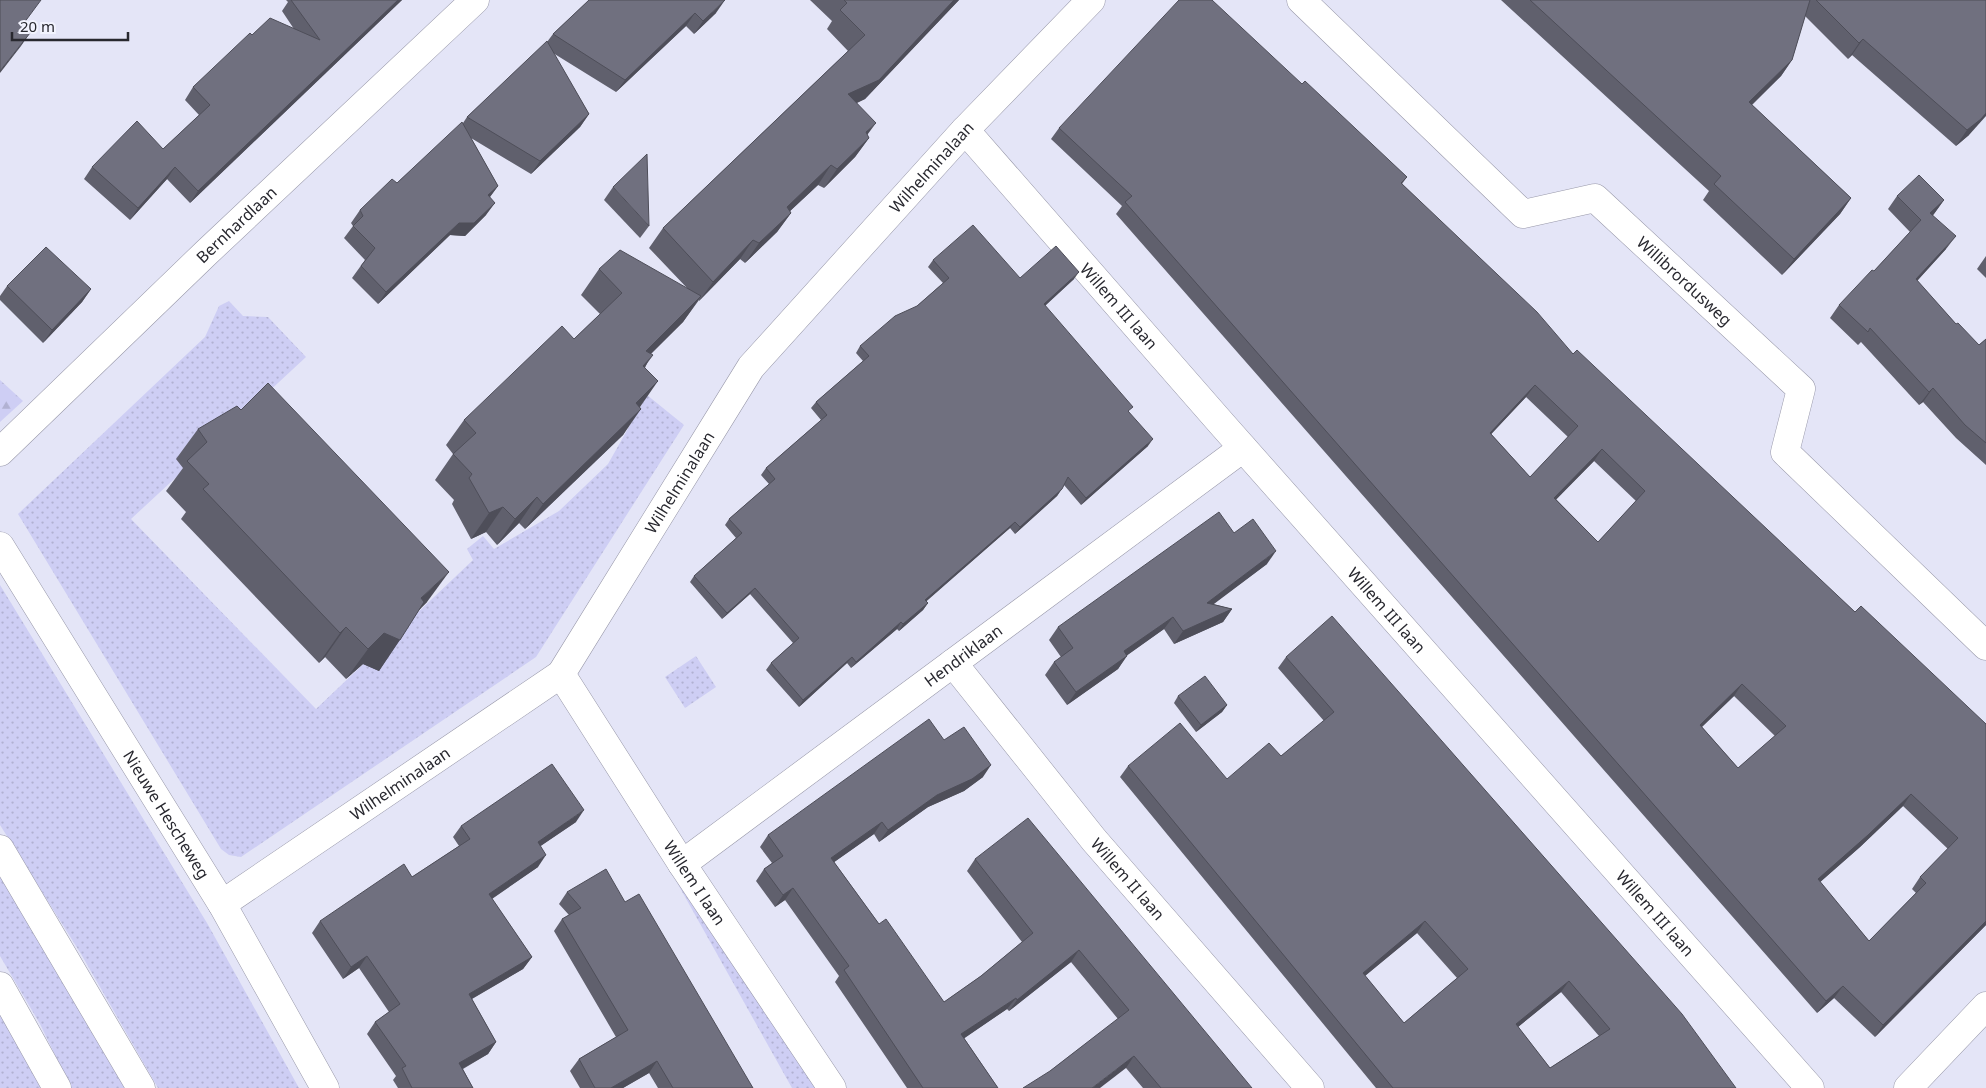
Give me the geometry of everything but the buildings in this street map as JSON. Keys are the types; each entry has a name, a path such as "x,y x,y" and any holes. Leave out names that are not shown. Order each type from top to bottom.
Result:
{"street":[{"name":"Bernhardlaan","path":"0,452 206,253 475,0"},
{"name":"Wilhelminalaan","path":"222,904 561,674 751,367 965,130 1091,0"},
{"name":"Willibrordusweg","path":"1301,0 1522,214 1595,198 1801,389 1785,452 1986,646"},
{"name":"Willem III laan","path":"965,130 1243,448 1810,1088"},
{"name":"Hendriklaan","path":"682,864 1243,448"},
{"name":"Nieuwe Hescheweg","path":"0,546 222,904 325,1088"},
{"name":"Willem II laan","path":"952,664 1094,840 1310,1088"},
{"name":"Willem I laan","path":"561,674 682,864 832,1088"},
{"path":"0,849 140,1088"},
{"path":"0,986 57,1088"},
{"path":"1908,1088 1986,1006"}],"green space":[{"path":"229,301 243,316 268,317 306,357 131,519 316,709 473,560 467,549 483,536 494,549 559,511 608,464 647,395 684,425 536,657 241,857 229,855 221,849 18,514 205,337 219,306"},
{"path":"0,380 23,401 0,422"},
{"path":"0,585 207,923 299,1088 158,1088 81,954 0,825"},
{"path":"696,656 716,687 685,708 665,677"},
{"path":"0,871 131,1088 71,1088 40,1024 0,956"},
{"path":"675,879 816,1088 792,1088"},
{"path":"0,1005 44,1088 0,1088"}]}
